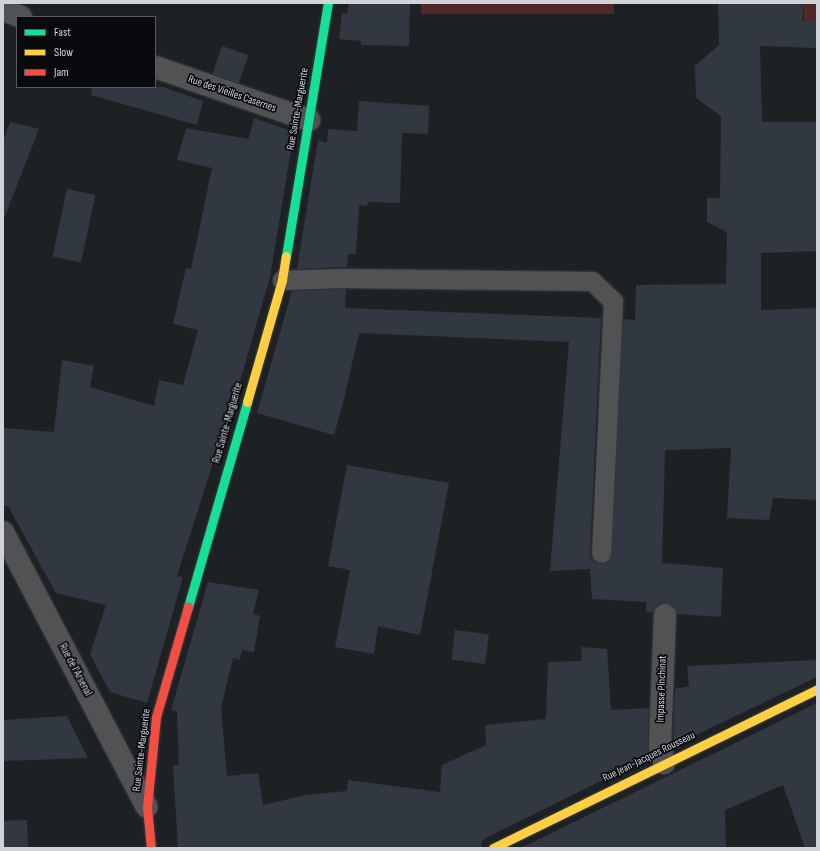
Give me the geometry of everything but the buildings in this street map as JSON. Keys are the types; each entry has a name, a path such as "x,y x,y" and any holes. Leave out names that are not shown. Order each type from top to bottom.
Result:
{"street":[{"name":"Rue Sainte-Marguerite","path":"151,848 147,807 156,717 282,280 328,3"},
{"path":"3,10 18,16"},
{"name":"Rue des Vieilles Casernes","path":"156,67 309,120"},
{"name":"Rue de l'Arsenal","path":"3,532 147,807"},
{"name":"Impasse Pinchinat","path":"664,763 660,745 665,615"},
{"name":"Rue Jean-Jacques Rousseau","path":"493,848 817,689"}],"lane":[{"path":"282,280 342,278 592,281 613,301 601,553"}],"shaded area":[{"path":"421,3 614,3 614,14 421,14"},
{"path":"804,3 817,3 817,21 804,21"}],"traffic: fast":[{"path":"286,256 328,3"},
{"path":"188,607 247,402"}],"traffic: slow":[{"path":"247,402 282,280 286,256"},
{"path":"493,848 817,689"}],"traffic: jam":[{"path":"151,848 147,807 156,717 188,607"}]}
